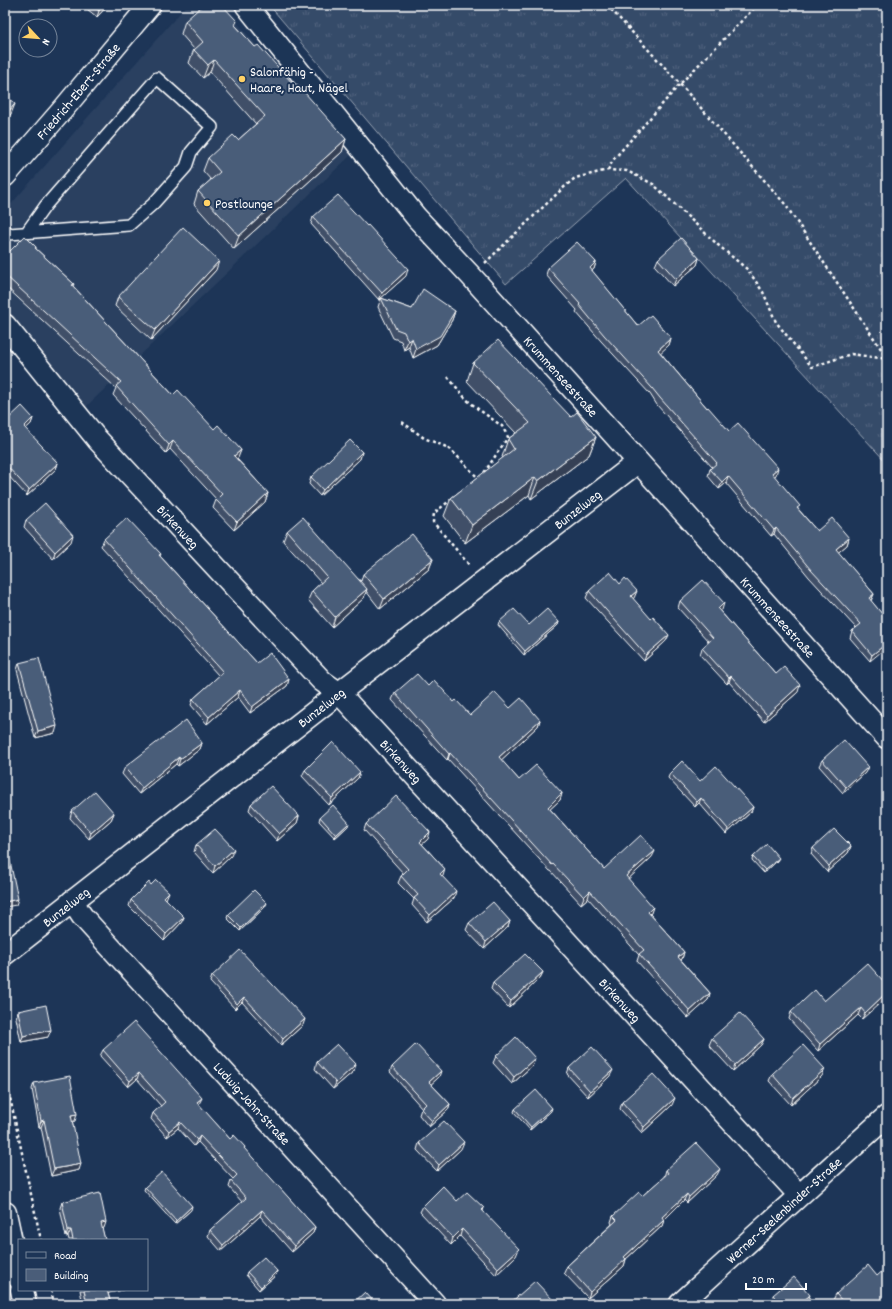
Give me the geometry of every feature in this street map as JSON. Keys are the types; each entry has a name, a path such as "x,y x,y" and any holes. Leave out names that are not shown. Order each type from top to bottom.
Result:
{"main road":[{"path":"5,1214 18,1273"},
{"path":"22,1291 24,1304"}],"street":[{"name":"Friedrich-Ebert-Straße","path":"5,176 150,5"},
{"name":"Krummenseestraße","path":"246,5 416,217 471,276 887,738"},
{"name":"Birkenweg","path":"5,325 97,439 322,682 339,692 799,1195"},
{"name":"Bunzelweg","path":"5,954 339,692 638,462"},
{"name":"Ludwig-Jahn-Straße","path":"72,901 87,922 435,1304"},
{"name":"Werner-Seelenbinder-Straße","path":"680,1304 887,1116"}],"lane":[{"path":"5,230 9,234 26,233 129,225 153,204 186,168 191,152 212,126 157,78 46,205 26,233"}],"path":[{"path":"607,5 680,84 786,204 887,359"},
{"path":"608,170 613,160 680,84 757,5"},
{"path":"471,276 562,189 576,178 608,170 627,171 653,184 718,246 748,270 763,292 776,322 812,367 851,354 887,359"},
{"path":"402,422 424,438 449,448 478,478 484,473 508,437 502,426 466,399 448,377"},
{"path":"453,498 434,513 434,522 482,582"},
{"path":"5,1075 40,1239"},
{"path":"51,1291 54,1304"}],"shaded area":[{"path":"187,5 222,5 351,155 73,419 5,343 5,211"}],"green space":[{"path":"269,5 887,5 887,463 626,178 506,284"}],"building":[{"path":"92,5 104,5 99,11"},
{"path":"203,5 222,5 237,21 234,24 255,47 258,45 295,86 297,84 346,139 239,236 198,191 220,172 208,158 233,135 238,140 265,116 214,60 208,65 194,50 203,42 185,21"},
{"path":"5,95 15,104 5,115"},
{"path":"338,195 408,269 382,293 313,217"},
{"path":"183,227 219,261 155,330 118,297"},
{"path":"25,236 36,247 35,248 74,284 72,285 173,395 178,390 214,429 218,425 241,450 234,456 268,493 237,522 216,500 222,494 173,441 169,445 116,386 121,382 5,275 5,252 7,254"},
{"path":"681,238 699,258 676,279 658,259"},
{"path":"577,242 596,262 590,268 638,326 651,315 671,338 658,350 707,408 708,407 729,431 738,423 778,468 772,473 800,506 797,508 817,531 832,518 849,538 836,549 874,594 869,598 887,620 887,643 872,655 852,631 861,624 811,570 776,528 774,530 728,476 722,482 710,469 717,463 604,335 579,305 580,304 548,268"},
{"path":"423,289 455,311 440,336 416,349 412,338 408,341 404,332 396,329 381,298 412,309"},
{"path":"498,340 571,417 577,412 596,437 538,481 535,477 472,525 451,498 514,449 508,439 530,423 473,363"},
{"path":"22,406 33,418 24,427 58,463 29,490 6,465 7,463 5,461 5,422"},
{"path":"350,440 362,452 323,490 311,477"},
{"path":"45,503 73,535 55,552 26,520"},
{"path":"303,517 367,589 335,617 312,591 327,577 287,531"},
{"path":"127,518 161,554 159,555 257,663 270,653 289,679 252,707 240,690 209,717 193,699 223,672 104,539"},
{"path":"412,534 433,559 384,599 363,574"},
{"path":"610,572 620,584 625,578 637,591 631,596 651,619 653,617 669,635 646,655 589,591"},
{"path":"703,580 724,603 718,609 776,674 784,667 800,685 767,715 731,676 729,678 702,648 713,638 680,601"},
{"path":"514,609 529,625 547,609 559,622 525,651 499,622"},
{"path":"39,658 57,726 38,731 19,663"},
{"path":"417,674 428,686 434,680 454,702 456,700 470,715 495,692 510,708 521,698 540,720 499,757 519,780 536,765 562,793 548,807 604,869 641,835 655,851 626,876 653,907 648,912 684,952 678,957 710,993 690,1011 639,954 644,950 590,891 584,897 553,864 552,865 450,753 449,754 395,693"},
{"path":"186,720 202,743 180,759 179,757 142,788 125,767"},
{"path":"844,740 868,767 846,787 822,760"},
{"path":"333,742 360,772 332,798 305,770"},
{"path":"682,761 700,781 716,766 753,807 728,829 701,798 697,802 670,773"},
{"path":"271,786 299,816 279,834 251,804"},
{"path":"95,791 114,813 91,833 72,811"},
{"path":"396,796 430,832 420,842 445,869 440,874 456,891 430,915 414,898 418,895 401,876 408,869 366,824"},
{"path":"333,805 349,823 336,835 320,817"},
{"path":"215,829 234,849 215,866 196,845"},
{"path":"834,829 851,846 829,866 813,848"},
{"path":"5,837 18,899 5,902"},
{"path":"767,844 779,858 765,870 753,857"},
{"path":"156,880 169,892 164,897 184,917 166,934 131,900 149,882 151,885"},
{"path":"254,890 267,903 241,928 228,915"},
{"path":"493,902 510,921 486,942 469,923"},
{"path":"240,950 305,1019 283,1039 244,997 237,1004 212,976"},
{"path":"525,954 543,972 511,1001 493,983"},
{"path":"867,963 887,985 887,992 865,1013 861,1008 820,1044 791,1012 815,990 824,1001"},
{"path":"46,1005 51,1030 23,1036 18,1011"},
{"path":"740,1013 764,1039 735,1065 712,1038"},
{"path":"134,1022 202,1098 197,1102 230,1139 234,1135 315,1227 294,1246 262,1210 223,1245 210,1230 246,1198 231,1181 237,1175 200,1136 197,1140 180,1122 169,1131 153,1113 165,1102 139,1073 130,1081 103,1050"},
{"path":"516,1037 535,1058 514,1077 496,1056"},
{"path":"337,1044 356,1064 336,1083 317,1062"},
{"path":"416,1044 441,1071 429,1082 450,1104 432,1121 421,1109 426,1104 392,1067"},
{"path":"803,1045 825,1069 793,1098 772,1074"},
{"path":"592,1047 613,1070 590,1091 569,1068"},
{"path":"653,1074 675,1098 644,1127 622,1102"},
{"path":"70,1076 77,1114 71,1115 81,1164 54,1169 44,1120 41,1121 34,1083"},
{"path":"536,1090 552,1108 531,1127 515,1109"},
{"path":"444,1121 464,1142 439,1165 419,1143"},
{"path":"696,1143 720,1169 689,1197 687,1194 662,1217 664,1220 624,1257 626,1259 590,1292 567,1266 617,1220 613,1216 639,1192 642,1196 668,1173 666,1170"},
{"path":"162,1172 192,1206 176,1221 145,1187"},
{"path":"443,1186 457,1201 467,1192 484,1208 482,1210 519,1249 498,1268 462,1229 453,1238 423,1206"},
{"path":"100,1193 106,1222 101,1223 105,1239 73,1239 71,1230 68,1230 62,1202"},
{"path":"264,1257 277,1271 261,1287 247,1272"},
{"path":"868,1265 877,1276 887,1267 887,1304 845,1304 836,1294"},
{"path":"794,1277 810,1295 800,1304 781,1304 773,1295"},
{"path":"535,1281 554,1301 551,1304 509,1304"},
{"path":"84,1291 107,1291 111,1304 87,1304"},
{"path":"365,1292 376,1304 352,1304"}],"place":[{"name":"Salonfähig - Haare, Haut, Nägel","path":"242,79"},
{"name":"Postlounge","path":"207,203"}]}
